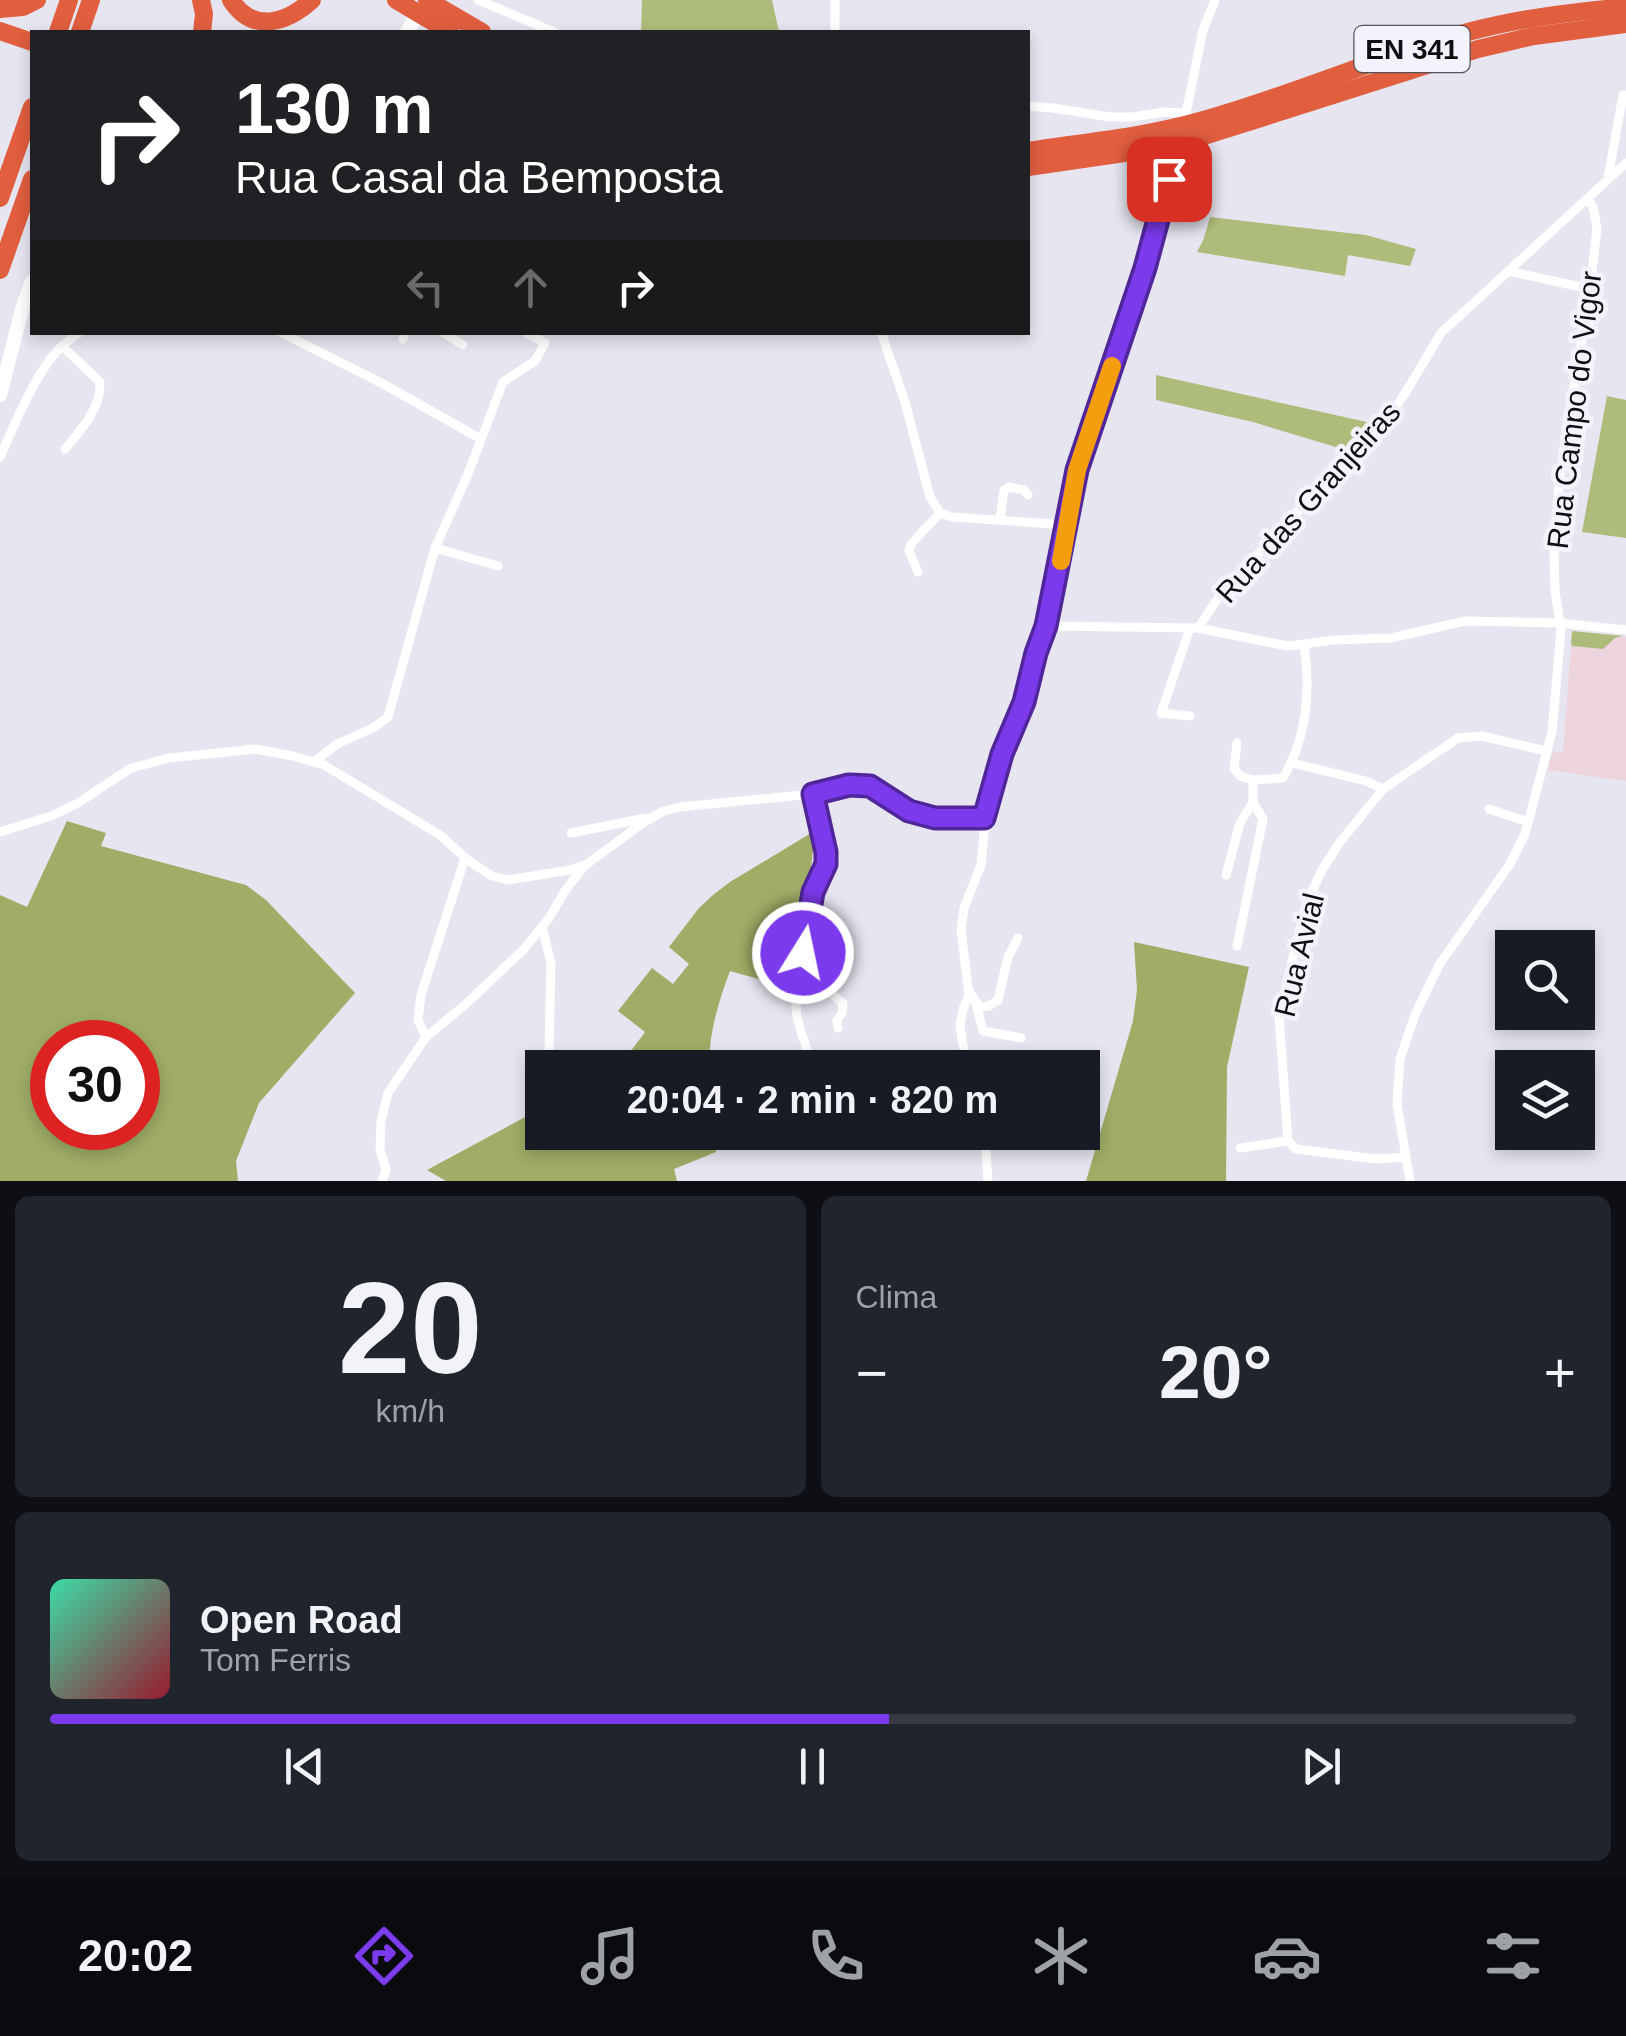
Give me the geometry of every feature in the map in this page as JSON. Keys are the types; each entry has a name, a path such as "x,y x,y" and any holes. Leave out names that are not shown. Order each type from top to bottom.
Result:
{"highway":[{"path":"0,9 23,7 37,0"},
{"path":"59,30 69,0"},
{"path":"201,0 202,30"},
{"path":"218,0 237,23 255,30"},
{"path":"230,0 246,16 274,22 298,12 312,0"},
{"path":"284,30 304,20 324,0"},
{"path":"396,0 447,30"},
{"path":"427,0 479,30"},
{"path":"81,30 92,4"},
{"name":"EN 341","path":"1030,167 1160,140 1198,123 1473,30 1626,7"},
{"name":"EN 341","path":"1198,123 1534,36 1626,24"},
{"path":"0,32 30,41"},
{"path":"0,198 30,113"},
{"name":"EN 341","path":"1030,150 1160,140"},
{"path":"0,270 30,185"}],"main road":[{"path":"408,30 427,0"},
{"path":"0,395 30,287"}],"street":[{"path":"478,0 549,30"},
{"path":"835,30 836,0"},
{"path":"964,1050 960,1026 968,990 961,930 964,908 981,865 984,818 1046,626 1077,470 1198,123 1203,30 1215,0"},
{"path":"1608,180 1626,80"},
{"path":"1030,106 1132,118 1164,112 1198,123"},
{"name":"Rua das Granjeiras","path":"1190,716 1161,713 1194,628 1220,595 1385,424 1440,333 1626,164"},
{"name":"Rua Campo do Vigor","path":"1410,1181 1397,1104 1400,1059 1414,1016 1439,965 1510,864 1525,834 1552,732 1560,623 1554,554 1560,473 1597,228 1588,200"},
{"path":"1508,271 1590,289"},
{"path":"0,457 47,366 76,335"},
{"path":"286,335 481,439"},
{"path":"447,335 463,344"},
{"path":"314,762 337,744 388,717 434,548 503,382 536,361 545,343 530,335"},
{"path":"882,335 905,402 930,498 940,513 1068,524"},
{"path":"62,346 100,382 95,409 64,449"},
{"path":"1000,518 1004,490 1024,490 1028,495"},
{"path":"918,572 909,551 911,544 940,513"},
{"path":"434,548 498,566"},
{"path":"1046,626 1194,628 1288,646 1391,638 1466,621 1560,623 1626,630"},
{"path":"1236,743 1234,768 1240,776 1253,780 1283,778 1292,764 1303,728 1308,668 1304,644"},
{"name":"Rua Avial","path":"1288,1142 1279,1016 1306,904 1340,842 1383,789 1458,738 1482,736 1546,750"},
{"path":"0,832 78,803 131,768 169,758 255,749 324,765 440,835 492,876 508,880 586,864 664,810 680,807 813,794 849,785 870,786 909,811 935,818 984,818"},
{"path":"1292,764 1366,780 1383,789"},
{"path":"1237,946 1263,819 1253,802 1253,780"},
{"path":"808,1050 796,1017 797,988 813,892 826,864 813,794"},
{"path":"1226,875 1240,824 1253,802"},
{"path":"1490,809 1528,822"},
{"path":"570,832 655,816"},
{"path":"426,1037 418,1020 421,995 466,858"},
{"path":"382,1181 386,1170 380,1150 381,1121 388,1093 426,1037 524,949 586,864"},
{"path":"542,927 552,963 549,1050"},
{"path":"976,1004 990,1006 998,1000 1008,958 1018,938"},
{"path":"797,988 832,994 844,1003 838,1028"},
{"path":"968,990 983,1031 1021,1038"},
{"path":"1240,1148 1288,1142 1296,1149 1376,1158 1406,1157"},
{"path":"986,1150 988,1181"}],"shaded area":[{"path":"1572,631 1626,637 1626,781 1548,770 1552,753 1563,752"}],"green space":[{"path":"642,0 772,0 779,30 641,30"},
{"path":"1210,217 1366,235 1416,249 1410,266 1348,255 1345,276 1197,252"},
{"path":"1156,375 1376,424 1349,451 1253,422 1156,400"},
{"path":"1607,396 1626,400 1626,538 1582,532"},
{"path":"1572,631 1623,636 1603,649 1573,646"},
{"path":"67,821 106,833 101,846 246,885 266,900 355,993 259,1103 236,1161 238,1181 0,1181 0,895 27,907"},
{"path":"816,830 794,989 730,971 715,1018 710,1050 632,1050 645,1032 618,1011 652,968 673,984 689,964 669,947 699,908 730,882"},
{"path":"1134,942 1249,967 1227,1067 1226,1181 1086,1181 1095,1150 1100,1150 1100,1133 1133,1021 1137,990"},
{"path":"525,1117 525,1150 716,1152 674,1169 677,1181 446,1181 427,1170"}],"slow traffic":[{"path":"1061,561 1077,470 1112,366"}],"route":[{"path":"803,953 813,892 826,864 813,794 849,785 870,786 909,811 935,818 984,818 1046,626 1077,470 1145,268 1169,179"}]}
